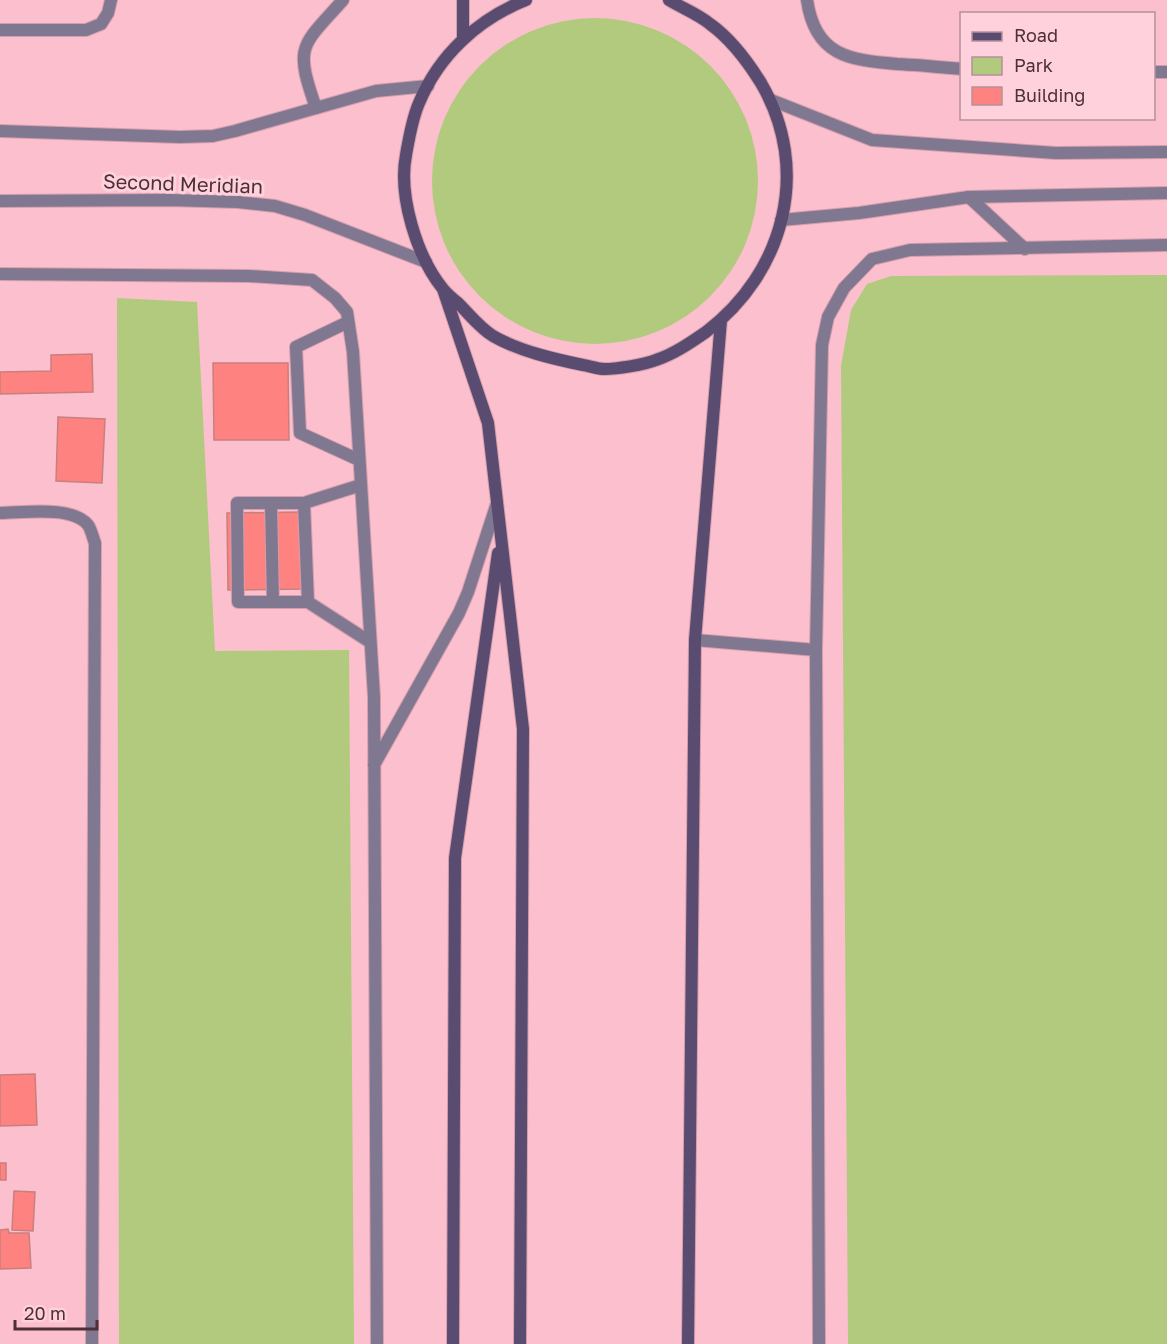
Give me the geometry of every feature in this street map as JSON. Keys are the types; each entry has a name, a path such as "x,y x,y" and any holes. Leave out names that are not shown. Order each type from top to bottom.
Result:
{"main road":[{"path":"463,0 463,38"},
{"path":"520,1344 523,729 488,423 443,289 426,262 416,238 406,191 405,158 418,104 440,65 463,38 503,9 526,0"},
{"path":"443,289 492,335 547,358 604,369 654,361 686,346 721,320 745,296 769,257 779,232 787,168 782,133 771,100 748,61 711,24 669,0"},
{"path":"688,1344 695,640 721,320"},
{"path":"453,1344 454,858 501,536"}],"street":[{"path":"0,30 86,30 101,24 108,14 111,0"},
{"path":"316,108 306,79 303,52 309,39 343,0"},
{"path":"807,0 809,13 822,40 841,55 867,61 960,69"},
{"path":"0,131 180,137 213,135 235,131 376,91 428,86"},
{"path":"771,100 872,140 1056,153 1167,152"},
{"path":"781,220 859,213 969,197 1167,193"},
{"path":"969,197 1025,249"},
{"name":"Second Meridian","path":"0,201 168,200 238,202 275,206 305,215 426,262"},
{"path":"819,1344 816,650 822,345 828,317 844,288 872,259 910,250 1167,245"},
{"path":"0,274 249,276 312,280 335,298 347,312 353,352 374,697 377,1344"},
{"path":"348,322 296,347 300,433 359,460"},
{"path":"361,485 304,502 237,503 238,602 308,602 370,642"},
{"path":"304,502 308,602"},
{"path":"271,503 273,602"},
{"path":"374,766 459,613 497,503"},
{"path":"0,513 52,511 74,516 88,525 95,543 92,1344"},
{"path":"695,640 816,650"}],"green space":[{"path":"595,18 627,21 657,30 686,45 710,66 731,90 746,119 755,149 758,181 755,213 746,243 731,272 710,296 686,317 657,332 627,341 595,344 563,341 533,332 504,317 480,296 459,272 444,243 435,213 432,181 435,149 444,119 459,90 480,66 504,45 533,30 563,21"},
{"path":"1167,275 1167,1344 848,1344 841,366 851,310 867,284 891,276"},
{"path":"117,298 197,302 215,651 349,650 354,1344 119,1344"}],"building":[{"path":"92,354 93,392 0,394 0,372 51,371 51,355"},
{"path":"213,363 288,363 289,440 214,440"},
{"path":"58,417 105,419 102,483 56,481"},
{"path":"302,512 303,589 228,590 227,513"},
{"path":"35,1074 37,1125 0,1126 0,1075"},
{"path":"0,1163 6,1163 6,1180 0,1180"},
{"path":"14,1191 35,1192 33,1231 12,1230"},
{"path":"8,1229 9,1233 29,1233 31,1268 0,1269 0,1230"}]}
